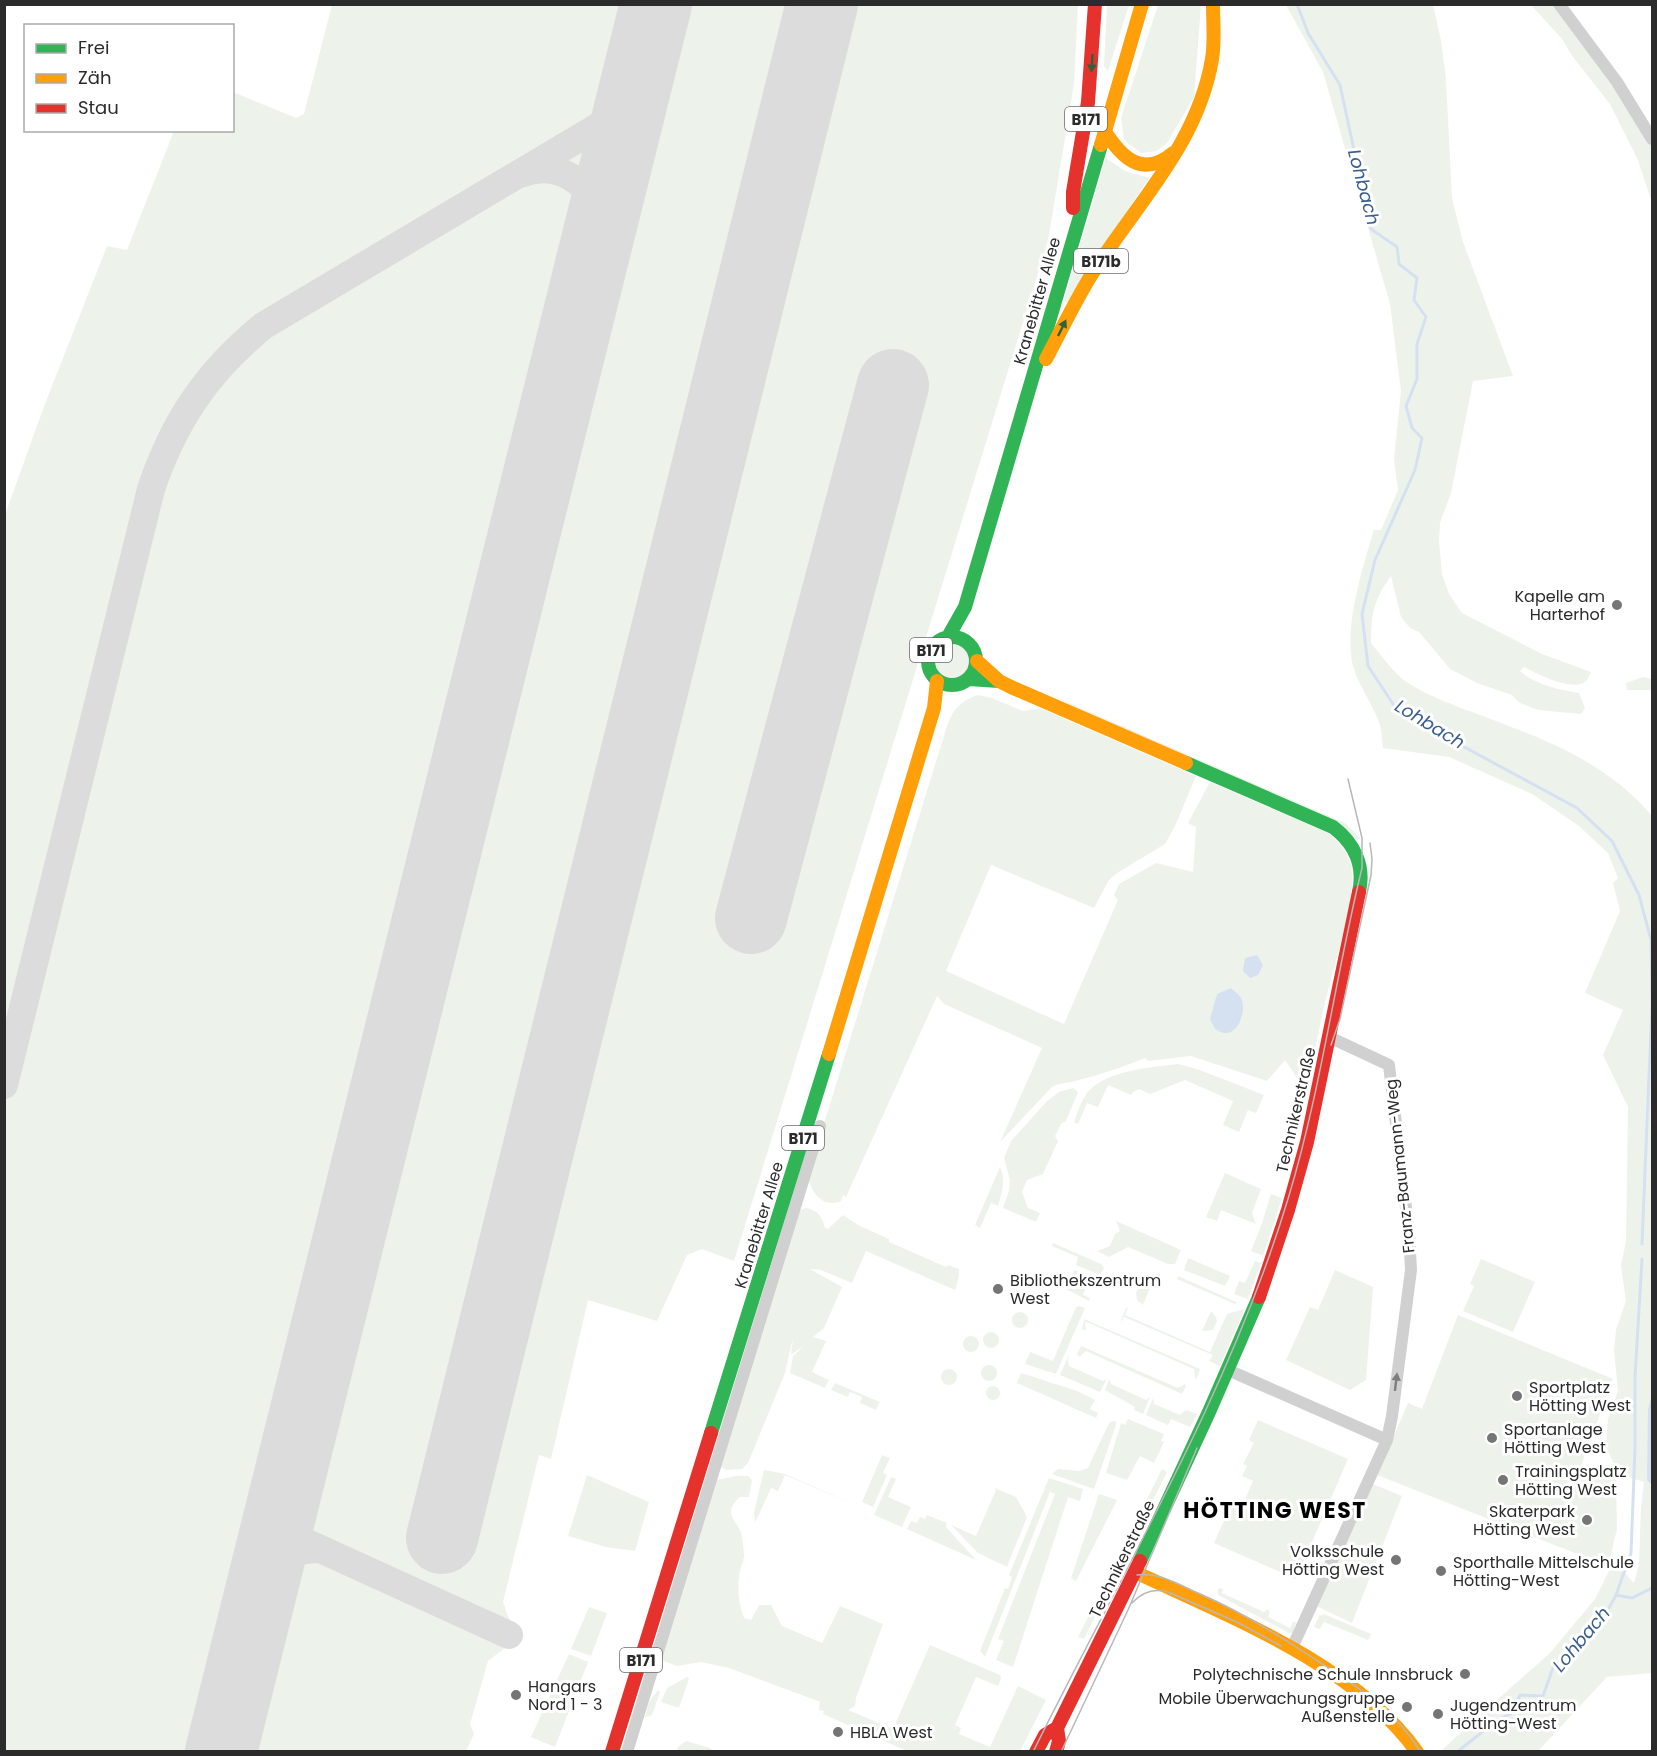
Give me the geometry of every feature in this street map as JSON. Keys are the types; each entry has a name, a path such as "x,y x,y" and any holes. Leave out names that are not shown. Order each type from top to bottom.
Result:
{"main road":[{"name":"B171","path":"1074,233 1073,192 1086,118 1095,4"},
{"name":"Kranebitter Allee","path":"948,638 965,607 1142,4"},
{"name":"B171b","path":"1032,378 1051,351 1092,273 1161,178 1197,111 1214,44 1213,4"},
{"path":"1104,130 1120,154 1139,163 1165,161 1177,149"},
{"name":"Kranebitter Allee","path":"965,607 967,642"},
{"name":"B171","path":"948,638 958,638 967,642 972,647 977,660 969,679 952,686 937,681 929,669 928,658 934,645 948,638"},
{"name":"Technikerstraße","path":"977,660 999,681"},
{"name":"Technikerstraße","path":"969,679 999,681 1326,823 1346,837 1357,854 1361,872 1361,884 1307,1142 1293,1195 1257,1302 1135,1572 1057,1728 1045,1735 1036,1752"},
{"name":"Kranebitter Allee","path":"612,1752 870,922 934,708 937,681"},
{"name":"Kranebitter Allee","path":"934,708 952,686"},
{"path":"1135,1572 1238,1619 1292,1648 1372,1703 1399,1728 1417,1752"},
{"name":"Technikerstraße","path":"1056,1752 1059,1741 1057,1728"}],"street":[{"path":"1559,4 1617,82 1653,139"},
{"name":"Franz-Baumann-Weg","path":"1292,1648 1388,1440 1411,1270 1409,1233 1389,1065 1329,1037"},
{"name":"Kranebitter Allee","path":"627,1752 820,1126"},
{"path":"1228,1370 1388,1440"}],"shaded area":[{"path":"332,5 1078,5 1074,84 1048,241 734,1261 702,1249 687,1255 657,1321 588,1300 551,1459 539,1455 503,1602 511,1624 509,1635 505,1648 488,1661 470,1724 474,1734 466,1751 5,1751 5,515 43,409 107,246 127,250 174,132 234,132 234,92 296,118 304,114"},
{"path":"1107,5 1129,5 1108,71 1104,66"},
{"path":"1158,5 1201,5 1194,97 1167,143 1157,151 1141,153 1124,140 1121,118"},
{"path":"1286,5 1433,5 1441,40 1446,79 1452,198 1463,242 1513,376 1473,381 1451,493 1440,523 1442,574 1449,594 1462,613 1542,654 1591,672 1586,681 1577,685 1553,680 1524,667 1520,671 1541,683 1579,693 1585,708 1581,714 1538,710 1520,703 1512,695 1477,683 1450,669 1419,632 1410,628 1401,617 1391,576 1375,607 1371,643 1393,670 1408,683 1443,701 1528,733 1573,754 1615,781 1652,816 1652,1673 1607,1677 1538,1751 1441,1751 1550,1653 1595,1599 1614,1561 1634,1583 1639,1564 1644,1482 1619,1474 1606,1447 1608,1419 1618,1391 1614,1350 1616,1330 1626,1301 1621,1266 1626,1241 1628,1107 1603,1055 1623,1010 1585,993 1620,911 1613,883 1618,878 1608,853 1579,826 1532,794 1449,757 1383,748 1380,725 1353,666 1351,634 1352,616 1374,530 1381,530 1398,490 1394,459 1401,391 1390,304 1323,72"},
{"path":"1531,5 1559,5 1652,139 1652,203 1638,160 1610,104 1573,57 1562,39"},
{"path":"1106,158 1125,171 1149,178 1067,303 1064,301"},
{"path":"952,644 964,649 969,661 964,673 952,678 940,673 935,661 940,649"},
{"path":"1643,677 1651,679 1651,690 1627,690 1626,683"},
{"path":"1044,692 1345,823 1361,839 1357,840"},
{"path":"978,695 992,698 1023,711 1040,708 1196,776 1165,844 1109,880 1094,908 991,865 946,971 1064,1024 1118,900 1114,895 1119,884 1156,863 1193,872 1196,827 1188,823 1210,782 1328,833 1341,845 1349,860 1352,871 1351,897 1323,1011 1307,1093 1285,1060 1267,1081 1191,1056 1148,1061 1145,1058 1120,1068 1052,1087 1000,1142 1042,1048 944,1004 937,996 846,1197 843,1195 841,1201 829,1203 823,1201 815,1193 808,1175 948,723 959,705"},
{"path":"1178,1064 1264,1095 1256,1113 1248,1110 1239,1132 1223,1125 1233,1101 1185,1080 1150,1094 1139,1089 1131,1095 1108,1085 1098,1107 1087,1103 1078,1124 1074,1122 1085,1096 1102,1081 1127,1072"},
{"path":"1073,1088 1078,1092 1066,1121 1061,1124 1055,1136 1058,1141 1043,1174 1027,1180 1022,1192 1028,1208 1040,1213 1036,1222 1003,1208 1010,1180 1004,1158 1011,1141 1047,1101 1059,1092"},
{"path":"1000,1167 1003,1182 998,1206 991,1203 980,1228 975,1225"},
{"path":"1225,1173 1261,1189 1252,1213 1256,1224 1221,1210 1217,1221 1206,1217"},
{"path":"1271,1194 1282,1198 1263,1256 1251,1251"},
{"path":"806,1208 814,1210 819,1215 825,1228 828,1229 843,1215 858,1225 889,1239 889,1242 946,1267 948,1265 959,1269 955,1290 866,1251 852,1283 821,1270 810,1269 842,1287 824,1328 813,1337 826,1341 812,1372 829,1380 825,1388 790,1373 793,1356 805,1345 791,1355 793,1338 785,1373 748,1463 742,1469 726,1470 721,1467 720,1463 800,1210"},
{"path":"1116,1221 1181,1250 1175,1264 1168,1264 1128,1247 1109,1257 1097,1251 1110,1246 1115,1234 1120,1231"},
{"path":"1053,1243 1101,1264 1104,1268 1100,1275 1076,1265 1078,1257 1052,1246"},
{"path":"1188,1258 1230,1276 1225,1286 1184,1270"},
{"path":"1481,1259 1535,1282 1513,1332 1463,1311 1474,1286 1470,1284"},
{"path":"1255,1261 1261,1263 1248,1299 1234,1294 1239,1281 1245,1283"},
{"path":"1074,1270 1097,1279 1096,1282 1089,1279 1083,1295 1090,1298 1089,1301 1062,1287 1066,1277 1070,1279"},
{"path":"1335,1270 1373,1287 1366,1380 1350,1390 1286,1360 1310,1307 1318,1310"},
{"path":"1178,1276 1237,1302 1235,1304 1177,1279"},
{"path":"1141,1285 1151,1285 1143,1305 1137,1300 1136,1292"},
{"path":"1076,1307 1085,1308 1056,1374 1025,1364 1030,1352 1053,1361"},
{"path":"1128,1307 1125,1315 1210,1352 1227,1314 1244,1310 1220,1366 1209,1361 1213,1355 1124,1317 1120,1323"},
{"path":"1211,1311 1217,1321 1213,1330 1202,1331"},
{"path":"1020,1312 1028,1320 1020,1328 1012,1320"},
{"name":"Sportanlage Hötting West","path":"1458,1315 1613,1379 1581,1466 1616,1480 1617,1529 1608,1566 1377,1475 1408,1403 1422,1409"},
{"path":"1084,1319 1200,1369 1197,1378 1195,1379 1194,1369 1089,1323 1085,1322 1086,1331 1082,1329"},
{"path":"991,1332 999,1340 991,1348 983,1340"},
{"path":"971,1336 979,1344 971,1352 963,1344"},
{"path":"1081,1346 1178,1388 1185,1384 1186,1386 1182,1394 1086,1351 1079,1357 1077,1354"},
{"path":"1069,1354 1069,1366 1103,1381 1107,1378 1100,1392 1060,1375"},
{"path":"989,1365 997,1373 989,1381 981,1373"},
{"path":"949,1369 957,1377 949,1385 941,1377"},
{"path":"1021,1373 1077,1391 1095,1400 1090,1409 1098,1413 1096,1418 1017,1383"},
{"path":"1109,1379 1111,1384 1146,1400 1150,1397 1143,1414 1105,1390"},
{"path":"835,1383 880,1402 876,1410 860,1403 862,1397 850,1392 848,1397 831,1390"},
{"path":"993,1386 998,1388 1000,1393 998,1398 993,1400 988,1398 986,1393 988,1388"},
{"path":"1153,1398 1154,1404 1180,1415 1186,1410 1197,1414 1190,1427 1171,1419 1168,1425 1146,1415"},
{"path":"1128,1419 1164,1434 1161,1441 1164,1442 1154,1463 1140,1456 1127,1480 1106,1473 1121,1423 1125,1425"},
{"path":"1258,1420 1348,1459 1296,1579 1214,1543 1234,1498 1244,1502 1253,1481 1242,1476 1247,1466 1243,1464 1254,1443 1249,1440"},
{"path":"1113,1421 1116,1425 1094,1489 1052,1474 1058,1469 1079,1471 1088,1468 1109,1423"},
{"path":"882,1455 890,1458 883,1473 887,1475 873,1507 862,1502"},
{"path":"1162,1469 1167,1472 1084,1639 1078,1637"},
{"path":"764,1470 785,1474 860,1507 785,1475 778,1491 771,1488 755,1523 754,1512"},
{"path":"587,1475 649,1502 635,1551 606,1547 568,1536"},
{"path":"748,1476 752,1480 749,1497 740,1497 731,1509 731,1514 741,1532 743,1547 744,1557 738,1589 744,1618 751,1620 759,1605 771,1605 782,1626 822,1643 840,1606 883,1624 855,1706 848,1710 893,1729 930,1645 1000,1675 998,1686 976,1677 955,1725 961,1728 959,1734 990,1747 1018,1686 1046,1700 1020,1751 907,1751 823,1714 824,1711 819,1710 820,1702 818,1701 729,1668 701,1662 677,1666 661,1660 717,1480"},
{"path":"891,1477 896,1479 888,1497 911,1507 902,1527 874,1515"},
{"path":"1049,1478 1083,1489 1080,1501 1068,1497 1013,1667 996,1660 1004,1641 998,1639 1055,1494 1050,1492 985,1657 980,1651 1005,1588 1008,1589 1012,1577 1009,1575"},
{"path":"1368,1482 1402,1496 1352,1623 1316,1606"},
{"path":"995,1488 1016,1497 1027,1517 1007,1567 978,1553 951,1525 976,1536"},
{"path":"1099,1494 1117,1500 1076,1581 1071,1578"},
{"path":"927,1515 947,1523 946,1527 976,1560 907,1529 911,1521 917,1523 920,1517 925,1519"},
{"path":"1219,1588 1223,1589 1222,1593 1264,1612 1267,1609 1270,1612 1268,1617 1290,1628 1293,1622 1296,1622 1293,1633 1289,1633 1220,1596 1217,1593"},
{"path":"589,1607 607,1613 591,1656 571,1649"},
{"path":"1324,1614 1371,1634 1368,1640 1324,1622 1320,1629 1314,1627 1319,1616"},
{"path":"569,1654 588,1662 555,1747 531,1737"},
{"path":"687,1677 689,1679 679,1708 661,1702 667,1688"},
{"path":"658,1690 660,1692 652,1715 645,1717 649,1702"},
{"path":"686,1741 714,1751 677,1751 678,1747"}],"water":[{"path":"1257,955 1263,965 1258,975 1250,978 1243,971 1245,958"},
{"path":"1231,988 1241,998 1242,1014 1234,1030 1223,1033 1215,1029 1210,1019 1217,994"},
{"path":"1652,1394 1652,1485 1647,1480 1648,1409"}],"waterway":[{"name":"Lohbach","path":"1297,4 1308,33 1340,85 1371,229 1397,247 1399,264 1417,278 1414,300 1426,317 1417,344 1417,379 1406,406 1412,428 1422,438 1415,470 1375,560 1362,614 1368,666 1395,707 1577,808 1612,841 1639,895 1651,940 1652,1004 1642,1244"},
{"name":"Lohbach","path":"1457,1752 1496,1721 1512,1713 1520,1695 1543,1696 1553,1668 1603,1619 1616,1595 1631,1553 1635,1377 1642,1259"},
{"path":"1616,1595 1632,1598 1652,1588"}],"taxiway":[{"path":"4,1085 151,489 170,441 195,399 225,361 263,326 616,116 628,103 638,79"},
{"path":"523,173 535,170 560,172 581,184 595,205 598,221 597,242"},
{"path":"286,1490 286,1505 291,1525 305,1542 509,1635"},
{"path":"259,1597 268,1577 279,1562 295,1553 317,1549"}],"runway":[{"path":"221,1752 656,4"},
{"path":"442,1538 822,4"},
{"path":"751,918 893,385"}],"tram line":[{"path":"1033,1752 1205,1412 1264,1271 1288,1199 1310,1117 1362,868 1362,838 1348,779"},
{"path":"1331,1045 1340,1019 1371,875 1370,843"},
{"path":"1061,1752 1128,1610 1197,1448"},
{"path":"1137,1575 1153,1575 1176,1583 1227,1607 1283,1638 1373,1699 1400,1724 1421,1752"},
{"path":"1132,1603 1148,1592 1158,1590 1168,1592 1237,1622 1281,1646"}],"traffic: fast":[{"path":"948,637 965,607 1101,145"},
{"path":"947,637 957,637 972,647 976,661 972,675 966,681 957,685 947,685 932,675 928,666 928,656 938,641 947,637"},
{"path":"969,679 999,681"},
{"path":"1186,763 1333,827 1347,840 1356,855 1360,873 1359,892"},
{"path":"711,1433 829,1054"},
{"path":"1140,1561 1259,1297"}],"traffic: slow":[{"path":"1101,145 1142,4"},
{"path":"1046,359 1092,274 1163,172 1194,119 1205,90 1212,59 1213,4"},
{"path":"1104,130 1118,149 1133,161 1152,164 1162,161 1173,153"},
{"path":"977,661 999,681 1011,687 1186,763"},
{"path":"829,1054 934,708 937,681"},
{"path":"1135,1572 1249,1625 1325,1668 1360,1693 1391,1721 1417,1752"}],"traffic: jam":[{"path":"1073,208 1073,192 1088,102 1095,4"},
{"path":"1259,1297 1288,1210 1307,1142 1359,892"},
{"path":"612,1752 711,1433"},
{"path":"1036,1752 1045,1735 1057,1728 1140,1561"},
{"path":"1056,1752 1059,1741 1057,1728"}],"place":[{"name":"Kapelle am Harterhof","path":"1617,605"},
{"name":"Bibliothekszentrum West","path":"998,1289"},
{"name":"Sportplatz Hötting West","path":"1517,1396"},
{"name":"Sportanlage Hötting West","path":"1492,1438"},
{"name":"Trainingsplatz Hötting West","path":"1503,1480"},
{"name":"Skaterpark Hötting West","path":"1587,1520"},
{"name":"Volksschule Hötting West","path":"1396,1560"},
{"name":"Sporthalle Mittelschule Hötting-West","path":"1441,1571"},
{"name":"Polytechnische Schule Innsbruck","path":"1465,1674"},
{"name":"Hangars Nord 1 - 3","path":"516,1695"},
{"name":"Mobile Überwachungsgruppe Außenstelle","path":"1407,1707"},
{"name":"Jugendzentrum Hötting-West","path":"1438,1714"},
{"name":"HBLA West","path":"838,1732"}],"district":[{"name":"HÖTTING WEST","path":"1275,1510"}]}
